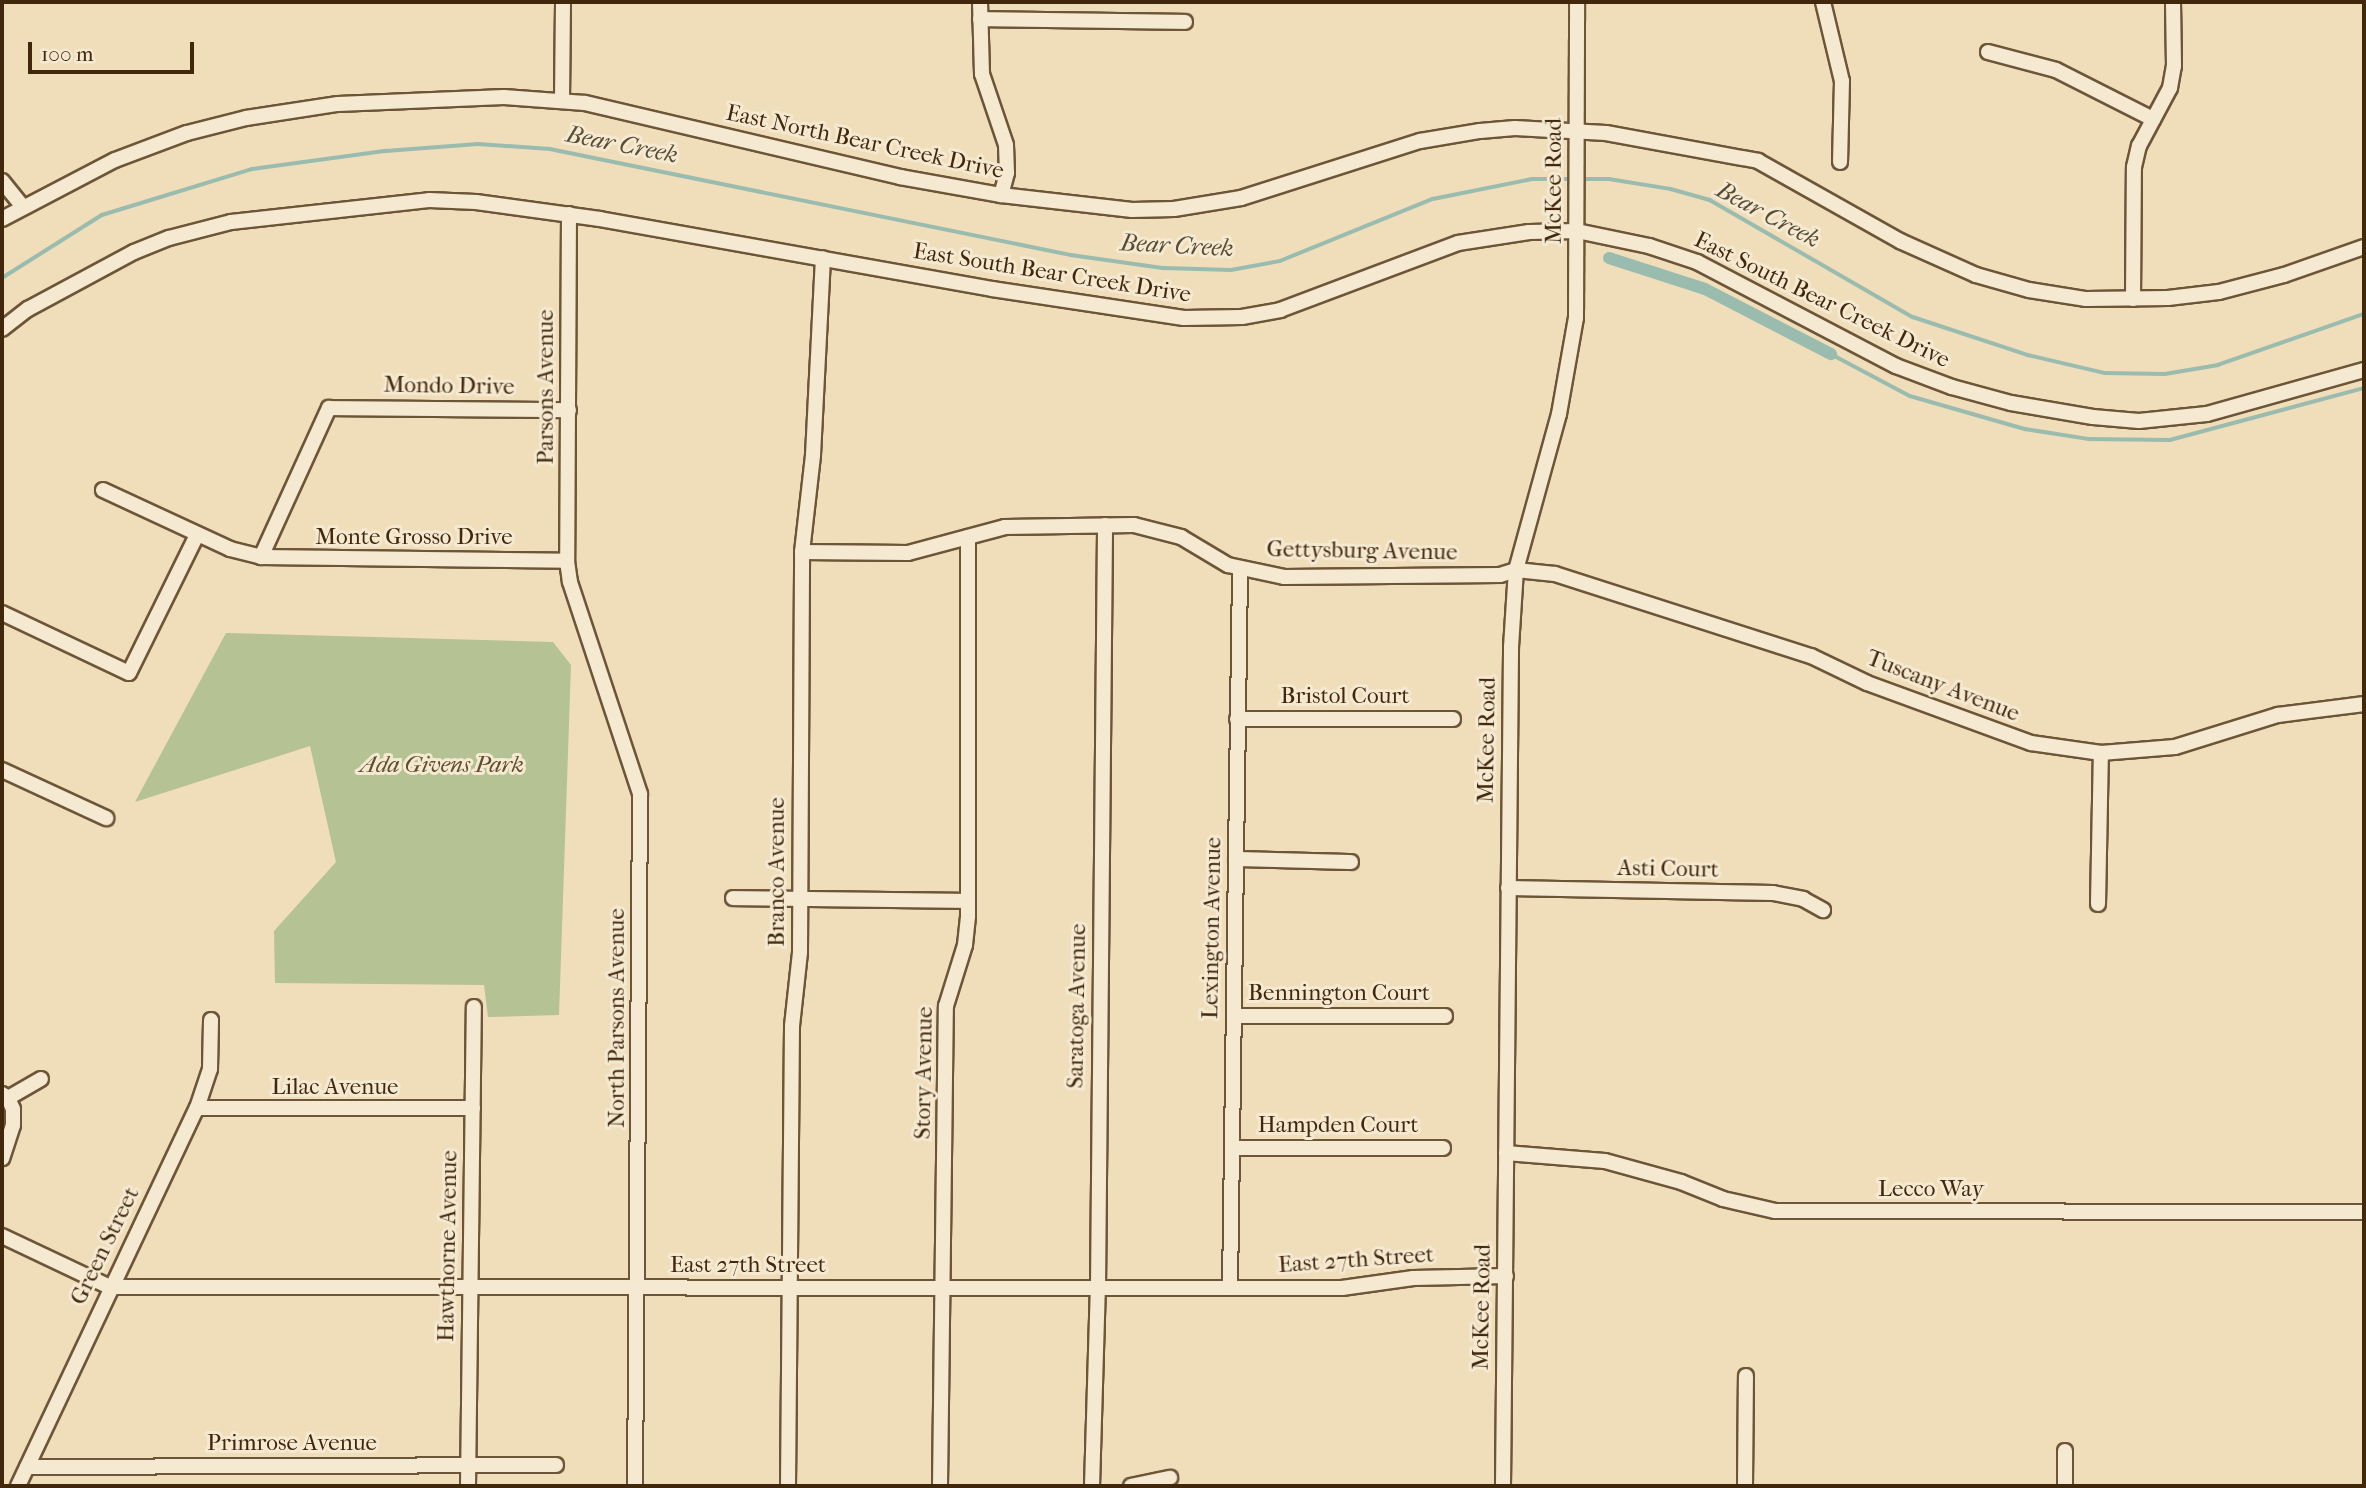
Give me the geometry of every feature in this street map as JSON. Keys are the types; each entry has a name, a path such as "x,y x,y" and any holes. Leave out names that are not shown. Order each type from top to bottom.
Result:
{"street":[{"path":"562,99 563,2"},
{"path":"980,2 982,74 1006,145 1007,173 1001,195"},
{"name":"McKee Road","path":"1503,1486 1510,704 1516,570 1570,366 1576,318 1577,2"},
{"path":"1823,2 1842,81 1844,114 1840,163"},
{"path":"2133,299 2134,167 2139,146 2170,88 2174,66 2174,2"},
{"path":"980,19 1185,22"},
{"path":"1988,52 2056,70 2153,119"},
{"name":"East North Bear Creek Drive","path":"2,219 22,206 115,160 187,133 246,118 338,104 503,97 562,99 900,177 1001,195 1132,210 1174,209 1241,198 1420,141 1515,128 1758,161 1900,241 1976,275 2029,289 2085,299 2133,299 2218,292 2284,275 2364,247"},
{"path":"2,181 22,206"},
{"name":"East South Bear Creek Drive","path":"2,329 27,309 134,252 169,238 231,222 429,200 569,214 1146,314 1218,318 1280,310 1458,243 1530,232 1577,231 1649,246 1697,262 1885,360 1952,387 2011,403 2093,418 2139,421 2207,414 2364,370"},
{"name":"Parsons Avenue","path":"567,561 569,214"},
{"name":"Branco Avenue","path":"788,1486 792,1026 800,952 802,552 813,455 823,258"},
{"name":"Mondo Drive","path":"261,557 329,408 569,410"},
{"name":"Monte Grosso Drive","path":"103,490 230,550 261,557 567,561"},
{"name":"Gettysburg Avenue","path":"802,552 908,553 1005,527 1105,525 1148,527 1181,537 1210,556 1240,569 1284,577 1500,575 1516,570"},
{"name":"Saratoga Avenue","path":"1092,1486 1098,1288 1105,525"},
{"path":"2,613 129,673 197,535"},
{"name":"Story Avenue","path":"940,1486 946,1006 965,945 967,901 968,537"},
{"name":"North Parsons Avenue","path":"567,561 570,582 640,794 635,1486"},
{"name":"Lexington Avenue","path":"1230,1288 1240,569"},
{"name":"Tuscany Avenue","path":"1516,570 1571,578 1811,656 1867,683 2031,743 2101,753 2175,747 2278,715 2364,704"},
{"name":"Bristol Court","path":"1237,719 1453,719"},
{"path":"2098,904 2101,753"},
{"path":"2,770 106,818"},
{"path":"1236,859 1351,862"},
{"name":"Asti Court","path":"1508,888 1773,893 1803,900 1823,910"},
{"path":"733,898 967,901"},
{"name":"Hawthorne Avenue","path":"468,1486 474,1007"},
{"name":"Bennington Court","path":"1234,1016 1445,1016"},
{"name":"Green Street","path":"18,1486 197,1108 210,1069 211,1020"},
{"path":"2,1158 13,1125 13,1110 5,1096 41,1079"},
{"name":"Lilac Avenue","path":"197,1108 347,1111 473,1108"},
{"name":"Hampden Court","path":"1232,1148 1443,1148"},
{"name":"Lecco Way","path":"1507,1153 1618,1164 1681,1182 1723,1199 1775,1211 2364,1212"},
{"name":"East 27th Street","path":"2,1236 110,1287 1342,1288 1413,1279 1506,1276"},
{"path":"1745,1486 1746,1376"},
{"path":"2065,1451 2065,1486"},
{"name":"Primrose Avenue","path":"27,1467 556,1465"},
{"path":"1131,1486 1170,1478"}],"green space":[{"name":"Ada Givens Park","path":"226,633 553,642 571,665 559,1015 488,1017 484,985 275,983 274,931 336,862 310,746 135,802"}],"waterway":[{"name":"Bear Creek","path":"2,278 102,215 252,169 386,151 478,144 550,149 1071,255 1164,268 1231,270 1280,261 1433,199 1532,179 1574,179"},
{"name":"Bear Creek","path":"1581,179 1609,179 1671,189 1710,200 1913,317 2028,355 2105,373 2165,374 2218,365 2364,314"},
{"path":"1609,258 1705,289 1831,354"},
{"path":"1831,354 1910,396 2025,429 2089,439 2170,440 2364,388"}]}
